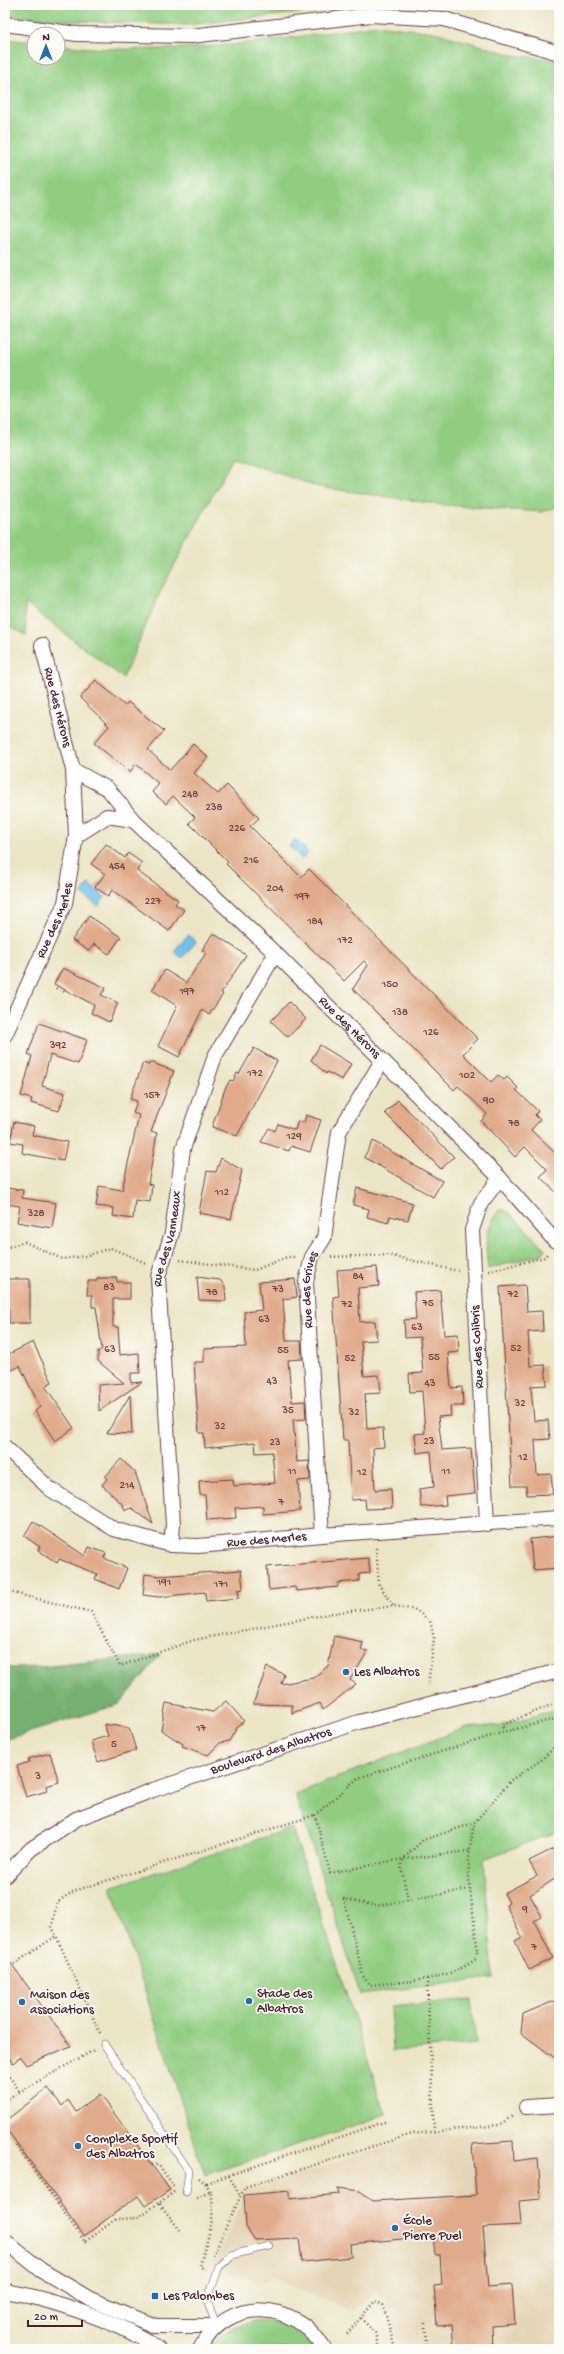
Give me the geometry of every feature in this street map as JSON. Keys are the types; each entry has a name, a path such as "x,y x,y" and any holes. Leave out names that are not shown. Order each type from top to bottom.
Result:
{"street":[{"path":"5,24 77,34 191,36 371,15 444,19 559,53"},
{"name":"Rue des Hérons","path":"42,645 72,770 76,836"},
{"name":"Rue des Hérons","path":"72,770 108,788 133,820 277,955 500,1178 557,1240"},
{"path":"76,836 107,816 133,820"},
{"name":"Rue des Merles","path":"5,1035 65,903 76,836"},
{"name":"Rue des Vanneaux","path":"170,1546 173,1525 158,1277 172,1233 183,1149 215,1056 271,961 277,955"},
{"name":"Rue des Grives","path":"322,1535 306,1282 312,1257 324,1238 339,1132 382,1061"},
{"name":"Rue des Colibris","path":"487,1524 472,1230 481,1203 500,1178"},
{"name":"Rue des Merles","path":"5,1447 50,1489 114,1529 170,1546 198,1546 322,1535 559,1518"},
{"name":"Boulevard des Albatros","path":"5,1876 31,1849 76,1819 153,1790 359,1722 559,1671"},
{"path":"526,2107 559,2105"},
{"path":"5,2241 41,2270 90,2298 155,2326 217,2326"},
{"path":"5,2291 32,2295 87,2315 143,2338 158,2349"},
{"path":"200,2349 217,2326 229,2318 248,2312 269,2311 282,2313 306,2326 324,2349"}],"lane":[{"path":"104,2044 189,2171 186,2192"},
{"path":"217,2326 207,2301 219,2267 232,2255 269,2246"}],"path":[{"path":"56,988 65,992"},
{"path":"5,1248 25,1242 62,1259 85,1256 111,1248 145,1264 164,1260 183,1260 255,1270 287,1257 388,1255 474,1272 490,1271 545,1257 557,1240"},
{"path":"370,1547 376,1548 379,1585 394,1606"},
{"path":"5,1591 91,1612 120,1666 194,1640 334,1613 394,1606 416,1610 430,1621 434,1638 428,1684"},
{"path":"504,1732 502,1725 559,1702"},
{"path":"5,2099 104,2044 52,1927 57,1902 74,1891 315,1815 358,1778 504,1732 559,1718"},
{"path":"470,1889 376,1906 344,1899 364,1976 370,1985 427,1979 464,1968 477,1958 477,1945 470,1889 469,1851 474,1823 511,1780 541,1760 559,1743"},
{"path":"315,1815 330,1873 403,1859 469,1851"},
{"path":"408,1900 401,1866 403,1859 423,1840 474,1823"},
{"path":"14,1964 56,1936"},
{"path":"427,1979 434,2132"},
{"path":"5,2070 20,2092"},
{"path":"212,2258 244,2188 412,2134 499,2125 526,2107"},
{"path":"209,2264 206,2271 200,2266 213,2208 212,2191 206,2183 387,2121"},
{"path":"16,2145 85,2242 116,2219 137,2218 176,2190 159,2165 152,2165"},
{"path":"229,2176 240,2196"},
{"path":"159,2202 180,2230"},
{"path":"347,2334 375,2301 383,2305 395,2349"},
{"path":"361,2318 375,2333 379,2349"},
{"path":"425,2323 426,2349"}],"shaded area":[{"name":"École Pierre Puel","path":"515,2128 515,2138 559,2135 559,2349 403,2349 397,2341 385,2297 374,2289 365,2303 361,2302 354,2311 316,2297 274,2277 258,2283 214,2265 246,2191 419,2137"}],"green space":[{"path":"5,5 373,5 187,25 78,21 5,15"},
{"path":"376,25 434,32 513,55 559,60 559,506 542,512 444,505 319,487 233,458 162,588 123,678 25,603 26,635 5,624 5,39 26,41 26,66 66,66 66,46 137,49 177,48 217,46 297,37"},
{"path":"500,1209 510,1213 545,1249 543,1254 488,1269 486,1244 488,1230"},
{"path":"161,1654 120,1704 5,1740 5,1668 42,1667"},
{"path":"559,1709 559,1831 484,1859 493,1978 360,1994 295,1794 464,1728 502,1725"},
{"name":"Stade des Albatros","path":"292,1828 386,2115 205,2175 111,1887"},
{"path":"471,1999 476,2044 393,2051 391,2007"},
{"path":"263,2320 285,2325 291,2328 308,2342 312,2349 210,2349 220,2336 233,2328"}],"water":[{"path":"295,839 308,853 302,859 289,846"},
{"path":"88,884 105,897 98,906 82,894"},
{"path":"188,935 196,942 182,958 174,951"}],"building":[{"path":"96,680 125,706 128,702 164,731 148,750 170,770 193,744 208,757 194,773 218,794 227,785 259,818 250,826 301,877 309,869 478,1039 463,1054 491,1082 498,1075 504,1080 507,1077 518,1088 516,1090 538,1111 535,1115 540,1120 531,1130 559,1157 559,1195 540,1177 547,1169 525,1147 515,1157 481,1121 487,1114 458,1086 454,1090 353,989 368,965 364,961 344,981 226,864 228,862 189,823 195,817 173,796 166,804 152,792 159,784 136,764 130,772 94,743 109,726 80,698"},
{"path":"106,844 125,858 128,853 142,863 137,871 178,900 175,904 184,910 169,931 112,890 108,896 95,887 105,874 91,864"},
{"path":"89,916 121,937 109,954 94,944 89,951 72,940"},
{"path":"213,933 246,955 221,993 223,994 209,1015 202,1010 179,1057 158,1046 177,1006 152,990 165,970 186,983 206,953 202,950"},
{"path":"63,968 106,988 101,995 118,1003 109,1022 91,1013 94,1005 54,984"},
{"path":"289,1002 306,1019 288,1037 271,1021"},
{"path":"39,1023 87,1040 78,1064 50,1055 42,1086 65,1093 59,1111 31,1103 32,1099 21,1096 32,1056 28,1054"},
{"path":"320,1045 351,1064 342,1080 327,1072 326,1074 311,1060"},
{"path":"254,1048 277,1061 237,1136 212,1127 225,1089 230,1080 233,1081 237,1073 239,1074"},
{"path":"150,1062 174,1071 151,1132 157,1133 148,1184 152,1185 150,1202 135,1200 133,1219 113,1216 114,1208 96,1206 99,1186 122,1190 139,1115 133,1113 137,1101 130,1099 143,1063 149,1065"},
{"path":"398,1100 454,1157 441,1169 385,1113"},
{"path":"306,1115 321,1120 310,1152 291,1146 289,1151 261,1142 269,1128 275,1131 278,1124 295,1130 298,1121 304,1123"},
{"path":"14,1122 34,1126 32,1135 67,1142 63,1161 22,1153 23,1144 10,1142"},
{"path":"373,1141 442,1181 433,1197 364,1157"},
{"path":"221,1158 242,1170 231,1219 199,1213 207,1171 216,1172"},
{"path":"5,1188 23,1190 22,1198 56,1203 52,1228 17,1222 20,1206 5,1204"},
{"path":"357,1188 413,1203 408,1220 390,1216 388,1223 367,1217 369,1209 353,1205"},
{"path":"377,1267 379,1286 358,1288 360,1322 375,1321 377,1340 361,1341 364,1376 379,1375 381,1393 365,1394 367,1429 383,1428 384,1447 373,1448 375,1490 391,1489 392,1508 366,1509 365,1499 351,1500 348,1440 343,1440 333,1297 339,1296 337,1270"},
{"path":"197,1277 220,1280 225,1286 226,1301 199,1300"},
{"path":"97,1278 117,1278 117,1282 130,1282 130,1299 113,1299 113,1327 118,1327 120,1355 139,1353 140,1373 131,1373 131,1383 142,1382 99,1411 98,1385 124,1383 98,1361 98,1352 102,1349 96,1307 92,1307 92,1295 87,1295 88,1281 97,1281"},
{"path":"7,1279 30,1279 30,1323 9,1323 9,1308 6,1308"},
{"path":"295,1279 297,1297 283,1299 286,1341 301,1341 302,1359 288,1360 292,1402 305,1401 306,1419 293,1420 297,1462 309,1461 310,1480 298,1481 300,1511 263,1514 263,1506 235,1508 236,1518 207,1520 205,1495 200,1495 199,1481 233,1479 234,1486 275,1483 272,1452 256,1453 255,1442 205,1448 204,1433 199,1433 194,1362 204,1362 204,1349 246,1347 244,1312 262,1310 259,1282"},
{"path":"525,1285 527,1312 542,1311 543,1331 528,1332 530,1366 545,1365 547,1385 531,1386 534,1421 548,1420 550,1439 535,1440 537,1475 551,1474 553,1494 527,1495 526,1486 512,1486 500,1287"},
{"path":"440,1290 444,1335 458,1334 459,1352 448,1353 451,1388 462,1387 463,1406 450,1406 451,1416 438,1417 442,1450 471,1448 475,1493 445,1496 446,1505 421,1507 419,1489 434,1487 431,1451 417,1453 415,1434 425,1433 422,1391 410,1392 409,1374 423,1373 420,1337 405,1338 404,1320 416,1319 414,1292"},
{"path":"33,1342 52,1382 45,1386 74,1428 55,1441 35,1411 40,1407 20,1366 5,1374 5,1356"},
{"path":"130,1395 132,1434 107,1433"},
{"path":"121,1459 135,1472 153,1524 132,1508 125,1510 123,1505 102,1485 107,1479 105,1477"},
{"path":"33,1521 85,1556 89,1547 106,1553 104,1558 127,1568 119,1589 95,1579 97,1574 59,1559 57,1563 38,1550 40,1547 24,1536"},
{"path":"559,1536 559,1568 533,1570 530,1539"},
{"path":"368,1558 370,1573 359,1574 359,1581 338,1583 338,1587 296,1591 295,1587 269,1590 267,1567"},
{"path":"241,1570 243,1589 238,1590 239,1598 206,1601 205,1592 159,1597 143,1595 145,1574 159,1576"},
{"name":"Les Albatros","path":"334,1636 363,1642 361,1650 368,1651 350,1680 356,1684 323,1710 320,1703 292,1713 292,1705 253,1704 267,1667 284,1674 281,1684 313,1678 328,1666"},
{"path":"226,1701 244,1721 238,1726 229,1741 220,1743 208,1755 182,1746 183,1744 161,1730 166,1703 213,1712"},
{"path":"104,1724 129,1728 136,1750 98,1762 91,1741 108,1736"},
{"path":"50,1753 59,1782 46,1786 47,1791 26,1797 17,1766 29,1762 28,1759"},
{"path":"559,1846 559,1876 530,1895 542,1917 534,1921 553,1958 529,1970 515,1941 522,1937 506,1905 509,1903 504,1893 537,1876 529,1861"},
{"name":"Maison des associations","path":"5,1955 71,2046 26,2065 20,2057 13,2063 5,2053"},
{"path":"559,1999 559,2061 521,2033 523,2014"},
{"name":"Complexe Sportif des Albatros","path":"48,2088 62,2106 68,2100 76,2112 100,2094 170,2190 145,2206 138,2196 84,2236 5,2127 5,2121"},
{"path":"513,2141 514,2161 538,2158 541,2199 519,2201 521,2225 483,2227 488,2287 512,2285 515,2324 492,2326 493,2347 454,2349 452,2325 437,2326 434,2286 442,2285 440,2255 435,2255 433,2236 350,2244 351,2257 302,2262 299,2238 255,2240 246,2227 244,2195 290,2191 290,2199 339,2194 338,2188 360,2191 373,2201 476,2195 472,2144"}],"place":[{"name":"Les Albatros","path":"346,1672"},
{"name":"Stade des Albatros","path":"249,2001"},
{"name":"Maison des associations","path":"22,2002"},
{"name":"Complexe Sportif des Albatros","path":"78,2146"},
{"name":"École Pierre Puel","path":"395,2228"},
{"name":"Les Palombes","path":"155,2296"}]}
